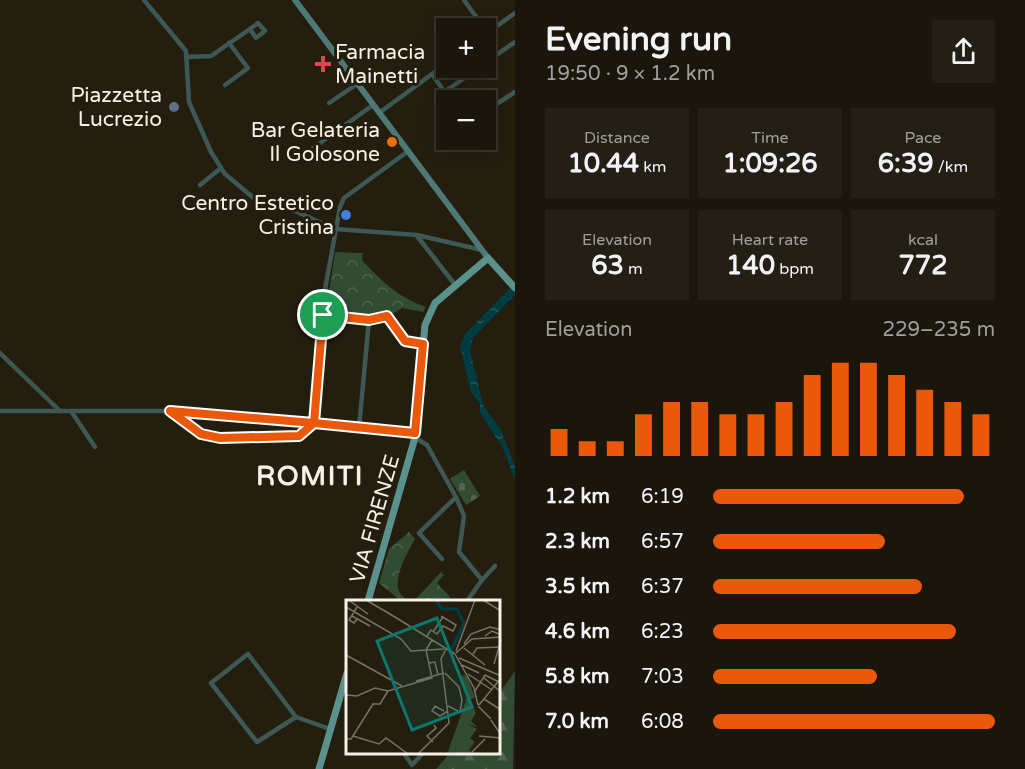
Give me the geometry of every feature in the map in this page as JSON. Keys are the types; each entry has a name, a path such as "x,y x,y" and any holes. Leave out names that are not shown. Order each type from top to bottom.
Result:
{"main road":[{"path":"295,0 407,152 488,258 515,288"},
{"name":"VIA FIRENZE","path":"368,600 414,435 425,325 430,310 488,258"},
{"path":"319,769 330,729 344,694"}],"street":[{"path":"144,0 186,51 191,106 211,152 221,168 256,200 295,210 335,229 417,235 482,250"},
{"path":"464,0 476,18"},
{"path":"496,25 515,13"},
{"path":"186,57 211,56 250,29"},
{"path":"496,55 515,42"},
{"path":"225,86 248,68 229,43"},
{"path":"379,113 436,71"},
{"path":"432,74 443,90"},
{"path":"447,90 464,78"},
{"path":"329,104 357,84"},
{"path":"496,104 515,92"},
{"path":"298,159 373,105"},
{"path":"185,112 191,106"},
{"path":"170,411 201,434 220,438 299,436 314,423 323,315 335,229 344,198 407,152"},
{"path":"200,185 221,168"},
{"path":"417,235 456,286"},
{"path":"323,315 369,320 387,316 405,341 423,344"},
{"path":"359,428 369,320"},
{"path":"0,353 60,411"},
{"path":"0,411 170,411 314,423 414,435 427,445 456,497 464,516 459,552 482,580"},
{"path":"71,411 95,447"},
{"path":"442,559 418,533 456,497"},
{"path":"468,600 495,566"},
{"path":"296,717 257,742 211,683 248,654 296,717 330,729"},
{"path":"404,754 412,765 423,754"}],"green space":[{"path":"335,252 363,253 362,260 376,275 399,294 426,307 423,312 402,308 389,316 387,313 370,317 326,312"},
{"path":"464,470 480,496 466,505 450,479"},
{"path":"409,532 415,539 402,564 398,583 403,597 410,600 400,600 379,583 389,549"},
{"path":"441,572 444,575 437,583 450,597 447,600 415,600"},
{"path":"515,671 513,769 436,769 449,754 500,754 500,692"}],"water":[{"path":"515,283 515,295 473,338 470,350 483,405 501,430 515,467 515,480 502,446 480,413 480,404 471,392 460,346 465,334"}],"place":[{"name":"Farmacia Mainetti","path":"323,64"},
{"name":"Piazzetta Lucrezio","path":"174,107"},
{"name":"Bar Gelateria Il Golosone","path":"392,142"},
{"name":"Centro Estetico Cristina","path":"346,215"}],"district":[{"name":"ROMITI","path":"310,476"}],"route":[{"path":"323,315 314,423 170,411 201,434 220,438 299,436 314,423 415,433 423,344 405,341 387,316 369,320 323,315"}]}
